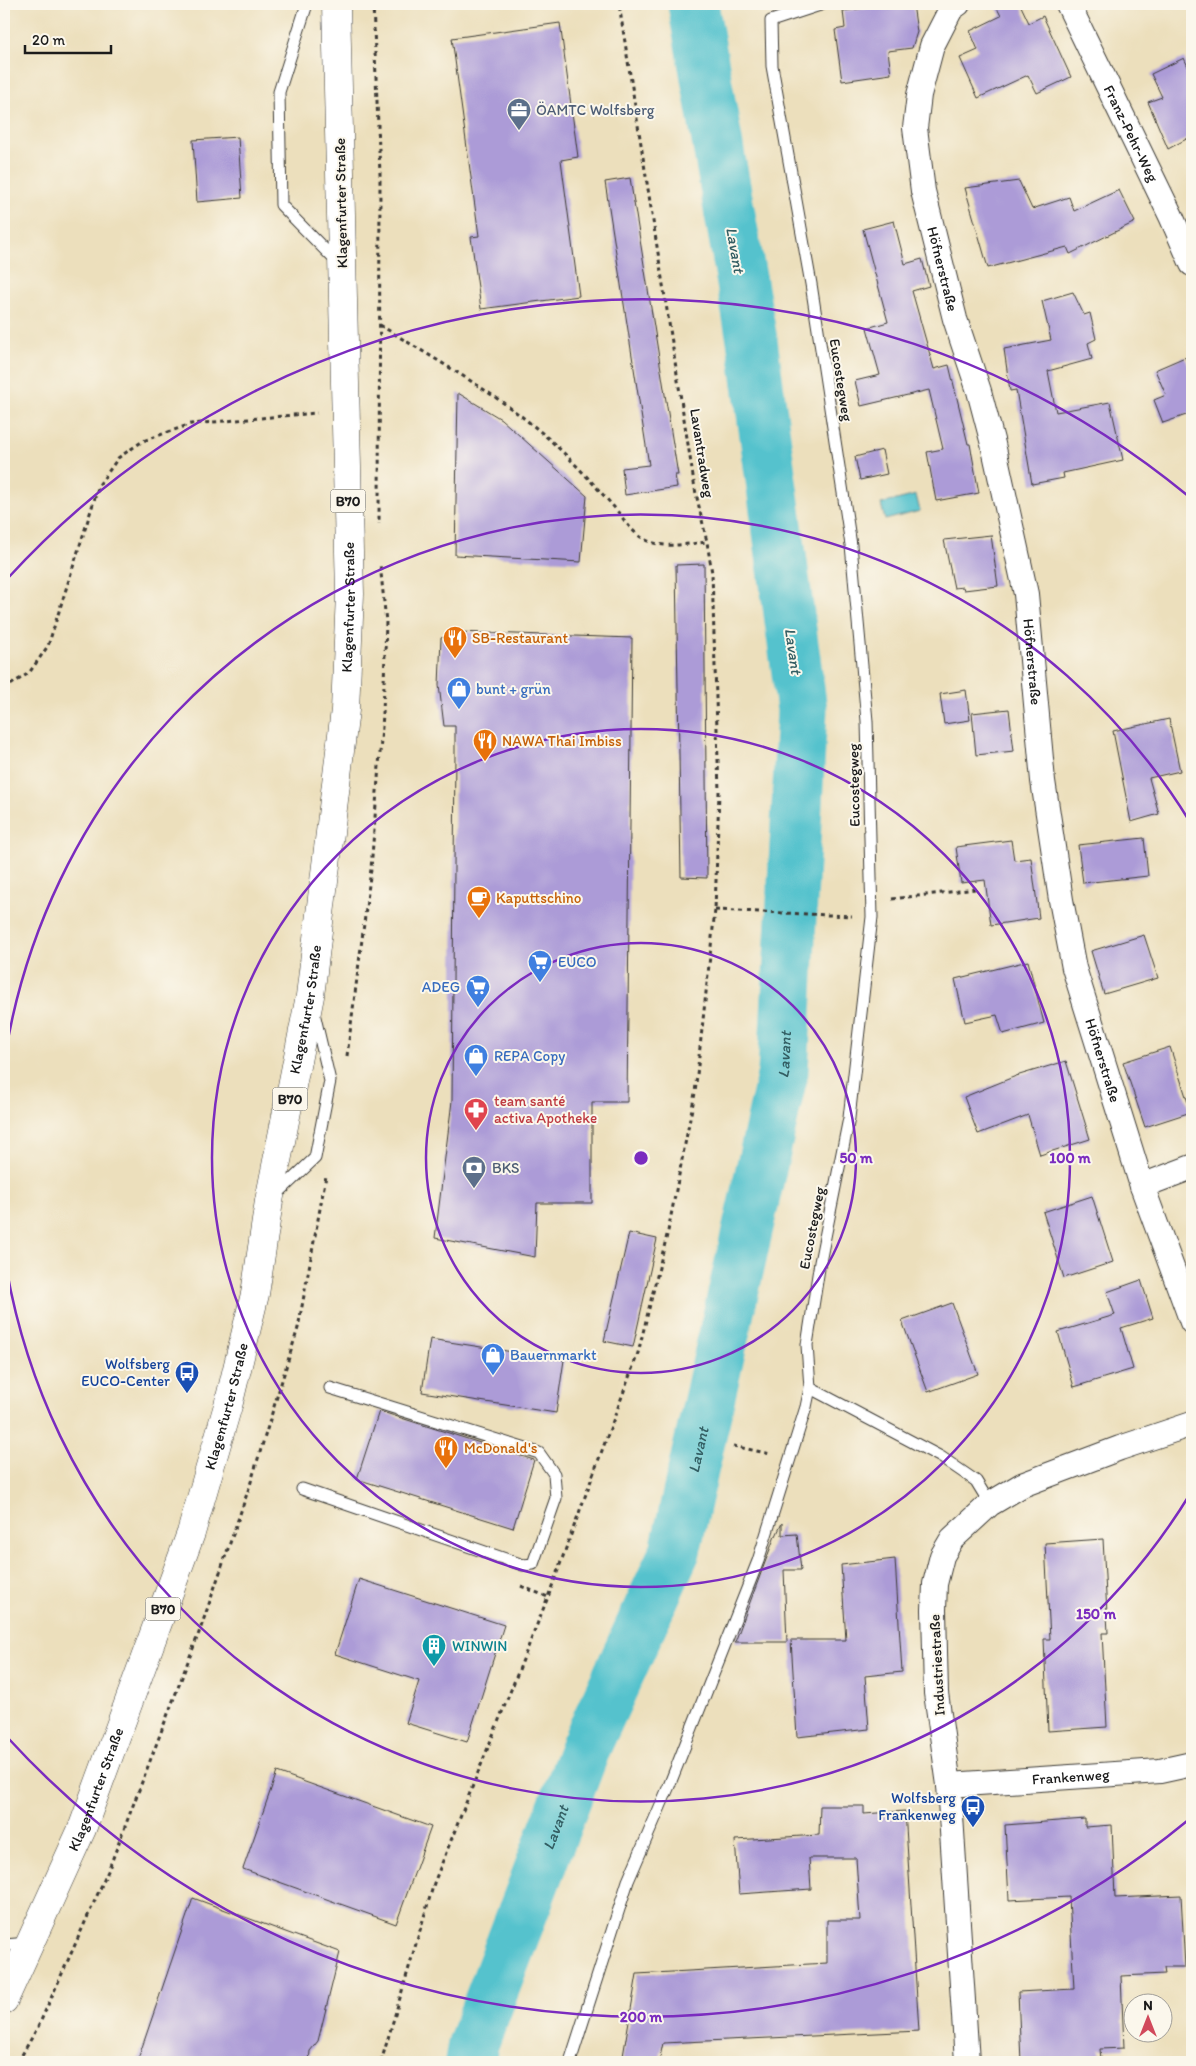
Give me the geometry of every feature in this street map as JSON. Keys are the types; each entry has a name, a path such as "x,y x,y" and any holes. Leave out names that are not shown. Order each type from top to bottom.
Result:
{"main road":[{"name":"Klagenfurter Straße","path":"4,2000 82,1829 191,1533 229,1402 255,1294 269,1201 310,996 345,710 350,594 336,4"}],"street":[{"name":"Höfnerstraße","path":"958,4 952,9 932,46 919,95 915,128 923,192 955,319 979,390 993,444 1026,594 1043,781 1061,900 1074,968 1142,1186 1192,1322"},
{"name":"Franz-Pehr-Weg","path":"1068,4 1171,216 1192,264"},
{"path":"1142,1186 1192,1167"},
{"name":"Industriestraße","path":"967,2062 949,1785 936,1692 934,1610 936,1584 942,1556 952,1539 990,1504 1022,1485 1120,1448 1192,1424"},
{"name":"Frankenweg","path":"949,1785 1160,1771 1192,1764"}],"lane":[{"path":"307,4 279,92 281,205 343,268"},
{"name":"Eucostegweg","path":"570,2062 628,1881 669,1786 758,1561 788,1458 806,1407 810,1388 807,1345 820,1262 849,1118 872,918 867,721 852,554 811,284 772,66 771,21 823,4"},
{"path":"269,1201 315,1158 330,1081 310,996"},
{"path":"302,1489 523,1565 534,1564 556,1498 554,1474 539,1453 330,1388"},
{"path":"810,1388 941,1457 976,1481 990,1504"},
{"path":"4,1944 31,1943"}],"path":[{"name":"Lavantradweg","path":"619,4 695,489 712,573 719,792 715,910 872,918"},
{"path":"380,324 520,414 594,485 638,535 656,544 670,546 707,542"},
{"path":"4,689 29,673 48,646 99,486 118,458 143,441 192,424 297,414 346,412"},
{"path":"872,902 975,889"},
{"path":"733,1446 788,1458"},
{"path":"517,1583 548,1597"}],"water":[{"path":"916,495 920,511 885,520 881,504"}],"building":[{"path":"895,4 913,4 917,32 912,48 888,51 891,74 842,81 835,30 845,28 843,11"},
{"path":"995,4 1020,4 1029,23 1043,16 1071,77 1037,93 1028,75 978,98 960,58 978,50 970,31 1001,16"},
{"name":"ÖAMTC Wolfsberg","path":"560,23 578,157 561,160 579,296 481,309 471,237 479,236 452,38"},
{"path":"1184,58 1192,75 1192,136 1168,149 1148,102 1162,97 1151,74"},
{"path":"238,137 242,198 197,202 193,140"},
{"path":"630,178 678,475 675,475 677,487 625,495 622,468 649,465 605,182"},
{"path":"1019,181 1032,209 1069,197 1074,211 1119,190 1135,222 1070,254 1067,247 988,268 965,188"},
{"path":"894,221 905,264 922,259 929,286 912,291 934,369 949,365 968,444 970,444 979,493 936,501 927,452 943,449 929,390 861,406 855,381 880,375 867,328 888,322 863,229"},
{"path":"1073,292 1084,315 1090,313 1096,339 1088,343 1092,359 1048,371 1056,412 1110,402 1123,460 1063,473 1064,478 1032,484 1016,390 1010,391 1004,349 1051,340 1042,301"},
{"path":"1185,357 1192,374 1192,413 1163,423 1154,400 1166,395 1155,370"},
{"path":"458,393 501,419 587,496 581,562 455,555"},
{"path":"882,450 887,474 860,480 855,457"},
{"path":"991,535 998,586 964,590 963,587 954,588 944,540"},
{"path":"704,564 707,878 681,877 676,565"},
{"name":"EUCO","path":"458,632 632,638 627,1102 592,1102 592,1203 537,1203 535,1257 435,1238 452,1101 455,752 455,726 444,726 439,685 441,638"},
{"path":"966,690 970,720 944,724 940,694"},
{"path":"1009,709 1014,751 976,755 972,713"},
{"path":"1169,719 1180,771 1149,778 1159,814 1131,822 1113,731"},
{"path":"1144,838 1148,876 1083,883 1078,845"},
{"path":"1011,840 1014,860 1031,858 1039,918 991,925 985,880 961,883 956,847"},
{"path":"1144,935 1158,978 1104,994 1091,951"},
{"path":"1028,961 1044,1023 1003,1034 997,1015 965,1022 955,979"},
{"path":"1170,1047 1191,1112 1145,1127 1123,1062"},
{"path":"1066,1061 1090,1139 1040,1155 1028,1115 978,1134 964,1097 1016,1076"},
{"path":"1092,1196 1113,1262 1064,1278 1043,1212"},
{"path":"629,1233 657,1239 633,1347 604,1341"},
{"path":"1141,1280 1153,1318 1121,1328 1133,1369 1074,1387 1058,1332 1115,1315 1107,1292"},
{"path":"952,1303 978,1374 928,1392 902,1321"},
{"name":"Bauernmarkt","path":"430,1339 564,1360 556,1413 422,1392"},
{"name":"McDonald's","path":"379,1411 534,1460 513,1528 357,1479"},
{"path":"782,1523 782,1535 797,1534 801,1570 784,1570 787,1642 735,1642 775,1536"},
{"path":"1103,1539 1108,1633 1102,1633 1107,1727 1048,1731 1044,1639 1050,1639 1045,1543"},
{"path":"895,1559 902,1672 865,1676 869,1729 797,1737 791,1640 846,1640 841,1565"},
{"name":"WINWIN","path":"359,1579 504,1625 467,1742 406,1723 419,1681 335,1654"},
{"path":"277,1772 431,1827 396,1924 243,1869"},
{"path":"820,1806 864,1806 864,1814 905,1811 919,2031 663,2043 659,2062 622,2062 637,1974 827,1963 827,1920 860,1920 856,1858 809,1858 811,1889 739,1894 735,1840 819,1835"},
{"path":"1085,1819 1085,1827 1112,1825 1115,1898 1181,1895 1185,1967 1164,1967 1165,1974 1121,1976 1124,2048 1100,2049 1101,2059 1021,2062 1018,1992 1074,1989 1069,1897 1009,1900 1005,1825"},
{"path":"193,1898 340,1952 318,2041 310,2051 309,2062 137,2062"}],"waterway":[{"name":"Lavant","path":"470,2062 473,2044 586,1746 675,1551 783,1072 802,710 752,340 693,4"}],"place":[{"name":"ÖAMTC Wolfsberg","path":"519,131"},
{"name":"SB-Restaurant","path":"455,659"},
{"name":"bunt + grün","path":"459,710"},
{"name":"NAWA Thai Imbiss","path":"485,762"},
{"name":"Kaputtschino","path":"479,919"},
{"name":"EUCO","path":"540,983"},
{"name":"ADEG","path":"478,1008"},
{"name":"REPA Copy","path":"476,1077"},
{"name":"team santé activa Apotheke","path":"476,1131"},
{"name":"BKS","path":"474,1189"},
{"name":"Bauernmarkt","path":"493,1376"},
{"name":"Wolfsberg EUCO-Center","path":"187,1394"},
{"name":"McDonald's","path":"446,1469"},
{"name":"WINWIN","path":"434,1667"},
{"name":"Wolfsberg Frankenweg","path":"973,1828"}]}
